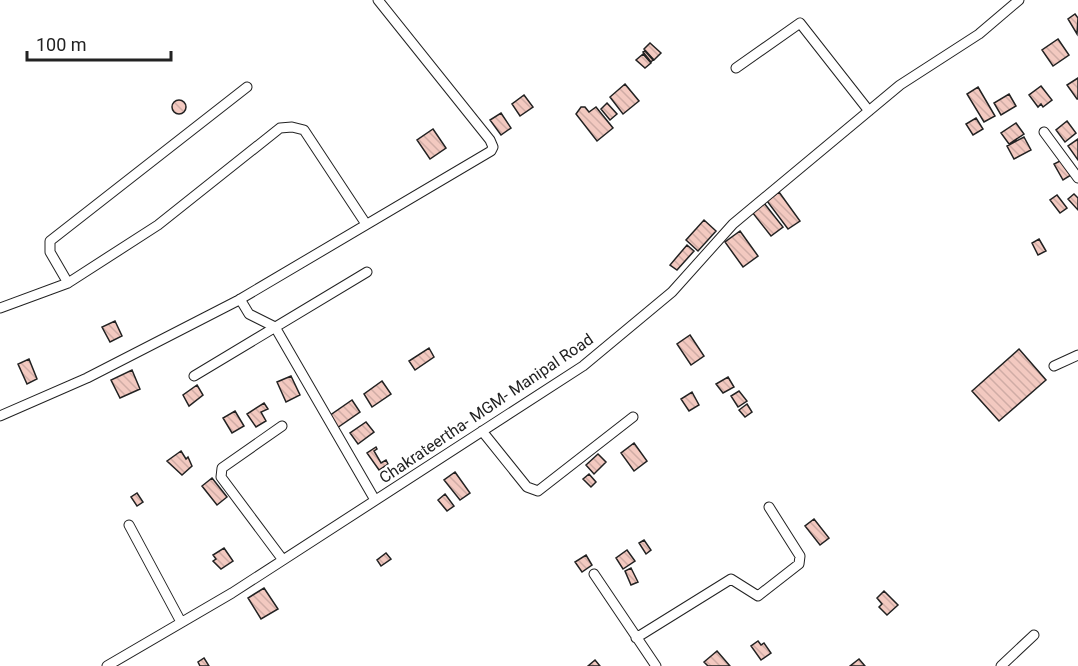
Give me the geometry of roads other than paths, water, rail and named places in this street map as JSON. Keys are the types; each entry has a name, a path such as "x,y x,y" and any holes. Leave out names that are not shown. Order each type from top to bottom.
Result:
{"street":[{"path":"0,416 87,378 240,299 491,151 493,147 378,0"},
{"name":"Chakrateertha- MGM- Manipal Road","path":"107,666 282,560 583,366 672,292 733,224 900,86 979,34 1019,0"},
{"path":"736,68 800,23 869,111"},
{"path":"68,283 50,252 50,241 247,87"},
{"path":"0,308 68,283 158,225 280,128 292,127 304,130 366,224"},
{"path":"1044,132 1078,178"},
{"path":"194,376 367,272"},
{"path":"240,299 249,314 275,327 375,500"},
{"path":"1054,366 1078,355"},
{"path":"482,431 527,487 538,491 633,417"},
{"path":"282,426 222,468 221,477 282,560"},
{"path":"636,638 731,579 758,596 799,564 800,555 769,507"},
{"path":"129,525 181,622"},
{"path":"594,574 656,666"},
{"path":"1001,666 1034,635"}]}
